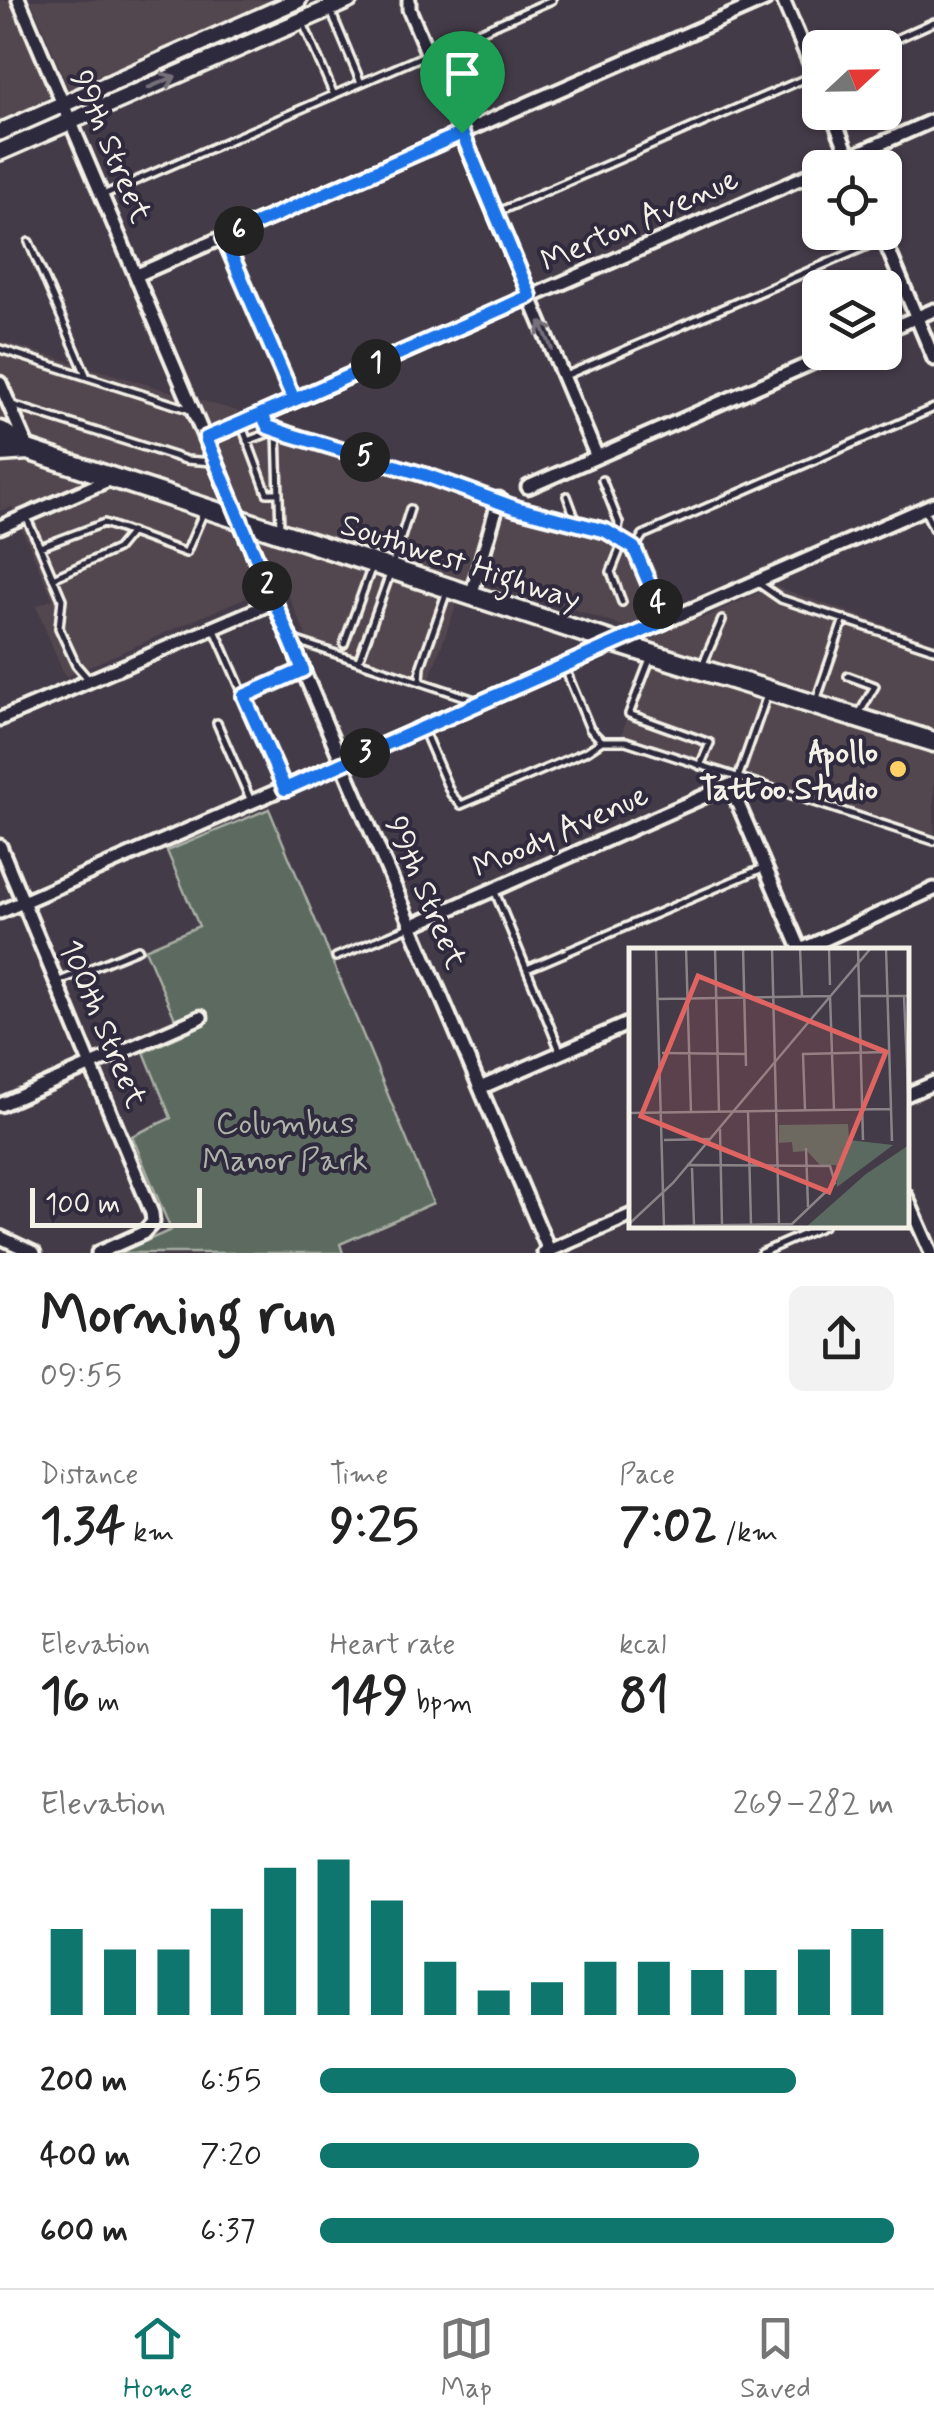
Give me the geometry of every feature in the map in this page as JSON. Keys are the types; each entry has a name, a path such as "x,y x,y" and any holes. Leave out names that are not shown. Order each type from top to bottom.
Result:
{"main road":[{"path":"0,132 298,0"},
{"path":"0,152 340,3"},
{"name":"Southwest Highway","path":"0,431 28,450 205,509 934,742"},
{"name":"Southwest Highway","path":"0,452 28,450"}],"street":[{"name":"99th Street","path":"19,0 548,1252"},
{"path":"398,0 409,4 597,457"},
{"path":"137,275 765,0"},
{"path":"783,0 802,41"},
{"name":"Merton Avenue","path":"875,150 934,120"},
{"name":"Merton Avenue","path":"206,438 802,177"},
{"path":"888,250 934,359"},
{"path":"902,325 934,310"},
{"path":"528,487 802,367"},
{"path":"0,384 28,450"},
{"path":"0,527 113,478"},
{"path":"472,596 498,500"},
{"path":"0,912 929,506"},
{"path":"0,719 274,602"},
{"path":"734,781 799,948"},
{"name":"Moody Avenue","path":"412,926 734,781"},
{"name":"100th Street","path":"0,846 149,1199 152,1222 143,1234 98,1253"},
{"path":"804,948 934,890"},
{"path":"0,1105 201,1017"},
{"path":"480,1088 629,1023"},
{"path":"909,1093 934,1082"},
{"path":"909,1203 931,1253"},
{"path":"548,1252 629,1216"},
{"path":"0,1237 34,1253"}],"lane":[{"path":"103,195 552,0"},
{"path":"340,3 361,84"},
{"path":"302,21 334,95"},
{"path":"902,36 934,22"},
{"path":"496,214 802,80"},
{"path":"224,238 294,400"},
{"path":"28,242 87,377"},
{"path":"563,376 850,250"},
{"path":"0,350 194,410"},
{"path":"9,404 194,463 216,462"},
{"path":"634,548 643,535 934,408"},
{"path":"262,414 268,427 516,508 577,523 620,540 634,548 665,621"},
{"path":"242,423 266,493 280,493"},
{"path":"248,440 277,430"},
{"path":"277,430 280,533"},
{"path":"602,480 619,523 620,540 611,572 622,602"},
{"path":"568,496 577,523"},
{"path":"929,506 934,530"},
{"path":"40,547 104,523 186,553 205,509"},
{"path":"344,644 410,509"},
{"path":"26,516 62,599 59,628 76,665 90,681"},
{"path":"53,578 117,550 131,532"},
{"path":"358,660 382,566"},
{"path":"756,582 781,599 934,649"},
{"path":"420,681 421,666 448,588"},
{"path":"700,669 722,620"},
{"path":"815,704 844,620"},
{"path":"214,628 285,789"},
{"path":"290,638 481,702"},
{"path":"652,654 629,714 710,743 700,766"},
{"path":"564,666 590,729 602,740"},
{"path":"244,696 303,670"},
{"path":"848,676 874,686 858,717"},
{"path":"734,781 769,690"},
{"path":"217,723 252,804"},
{"path":"422,728 451,794 461,805 587,751 602,740 626,741 734,781 934,841"},
{"path":"527,969 766,867"},
{"path":"494,890 561,1053"},
{"path":"336,957 412,926"},
{"path":"57,982 138,950"},
{"path":"761,1253 817,1228"}],"shaded area":[{"path":"0,0 12,0 50,94 41,104 0,123"},
{"path":"31,0 278,0 70,91"},
{"path":"0,341 277,423 645,545 671,605 701,619 774,586 934,642 934,847 619,745 649,635 468,573 426,688 313,651 282,581 65,677 36,606 53,599 12,507 0,511"}],"green space":[{"name":"Columbus Manor Park","path":"269,809 433,1203 340,1244 343,1253 119,1253 171,1230 132,1136 171,1118 144,1052 182,1035 145,949 199,926 167,851"}],"place":[{"name":"Apollo Tattoo Studio","path":"898,769"}],"route":[{"path":"462,133 224,238 294,400 262,414 268,427 288,434 425,475 516,508 606,531 634,548 665,621 285,789 244,696 303,670 206,438 242,423 262,414 294,400 530,296 462,133"}]}
